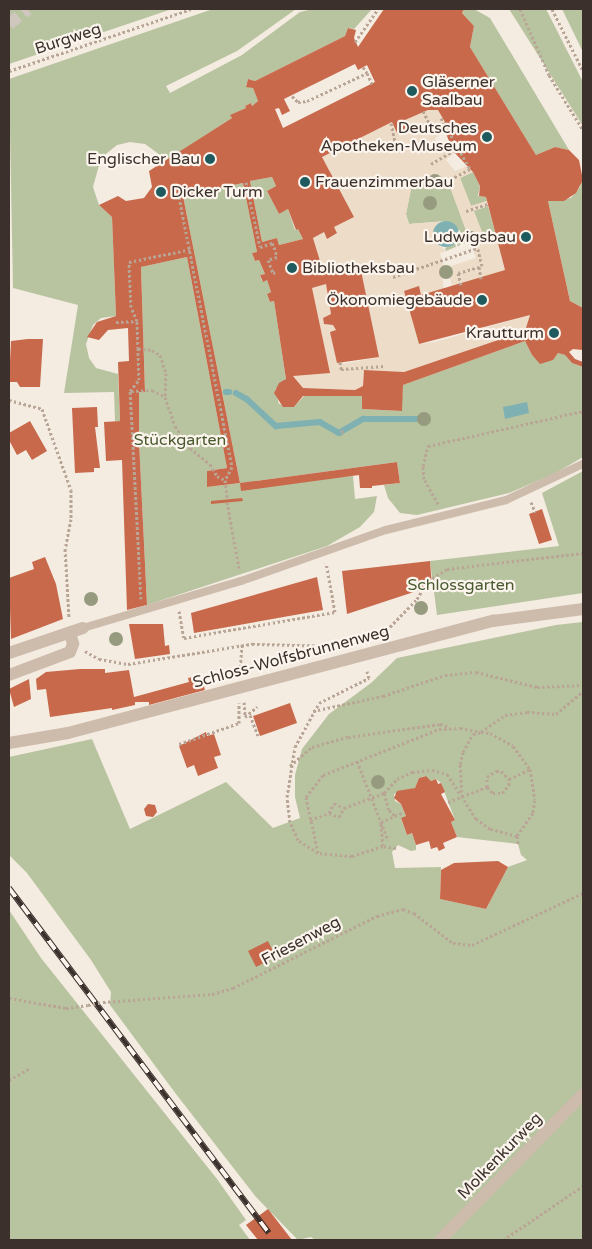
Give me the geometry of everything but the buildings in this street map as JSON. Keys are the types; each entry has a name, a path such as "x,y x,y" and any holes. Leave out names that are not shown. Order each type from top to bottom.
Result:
{"street":[{"name":"Schloss-Wolfsbrunnenweg","path":"9,743 46,738 501,620 583,609"},
{"path":"9,652 70,626 84,628"},
{"path":"9,675 70,652 73,644 70,626"},
{"name":"Molkenkurweg","path":"440,1240 583,1094"}],"lane":[{"path":"84,628 241,581 386,530 506,500 583,464"}],"path":[{"name":"Burgweg","path":"9,71 191,9"},
{"path":"355,42 378,9"},
{"path":"520,9 549,75 583,130"},
{"path":"552,9 583,71"},
{"path":"363,67 372,84"},
{"path":"292,96 298,102 307,101 367,73"},
{"path":"423,111 429,123"},
{"path":"441,118 470,169 453,178"},
{"path":"390,123 395,142"},
{"path":"432,164 452,151"},
{"path":"246,182 260,247 272,243 277,257 268,260 273,273 278,271"},
{"path":"179,197 232,467 225,480 241,581"},
{"path":"466,210 488,204"},
{"path":"461,284 458,273 482,266 475,238"},
{"path":"393,277 477,248"},
{"path":"142,612 130,391 139,380 138,350 137,321 131,306 130,262 190,249"},
{"path":"478,267 481,279"},
{"path":"116,322 137,321"},
{"path":"138,350 152,350 162,359 165,397 172,419 185,442 210,464 217,476 225,480"},
{"path":"340,362 341,369 384,366"},
{"path":"130,391 152,390 165,397"},
{"path":"9,400 42,409 71,490 71,519 65,549 70,626 79,646 92,657 128,664 242,645 351,647 353,658"},
{"path":"437,503 424,479 423,466 428,446 583,411"},
{"path":"531,502 535,512"},
{"path":"177,601 184,638 335,612 324,552"},
{"path":"384,649 382,638 385,632 417,599 428,581 447,569 583,553"},
{"path":"179,744 239,723 242,645"},
{"path":"367,671 369,678 338,692 313,711 295,747 290,766 287,797 290,822 298,840 318,853 352,856 383,846 396,848"},
{"path":"313,711 383,696 445,675 476,672 537,687 583,685"},
{"path":"462,797 460,764 463,752 473,734 481,732 505,715 527,712 556,714 583,691"},
{"path":"244,717 250,715 258,707"},
{"path":"250,715 258,736"},
{"path":"290,766 312,747 348,737 440,724 453,728 490,733 512,746 530,769 535,800 533,812 517,836 518,844"},
{"path":"318,853 306,797 323,775 439,729 453,728"},
{"path":"357,761 388,840"},
{"path":"509,779 530,769"},
{"path":"310,820 329,813 339,817 344,808 384,793 397,779 412,772 432,770 447,774 476,819 490,830 517,836"},
{"path":"496,770 506,774 509,779 509,785 502,793 493,793 486,788 487,777 496,770"},
{"path":"448,802 486,788"},
{"path":"384,793 389,810 395,816"},
{"path":"329,813 334,802 344,808"},
{"path":"381,822 404,812"},
{"path":"381,822 383,846"},
{"name":"Friesenweg","path":"9,998 66,1008 88,1006 103,1002 212,994 233,988 377,916 403,909 414,913 452,943 472,945 583,893"},
{"path":"9,1080 30,1068"},
{"path":"503,1240 583,1186"}],"green space":[{"path":"9,9 172,9 9,64"},
{"path":"213,9 296,9 237,51 166,86 170,93 242,55 300,12 313,9 372,9 354,29 348,28 345,36 255,81 248,79 246,86 253,88 258,101 252,106 251,103 245,106 246,108 231,115 232,118 167,160 145,144 130,142 117,145 101,158 93,187 99,205 112,217 116,316 101,318 93,325 86,344 89,358 96,368 118,374 120,421 115,421 114,392 64,393 78,305 13,288 9,79"},
{"path":"464,9 474,9 490,18 569,150 555,147 536,155 470,47 474,26 462,13"},
{"path":"509,9 546,9 583,82 583,126"},
{"path":"562,9 583,9 583,52"},
{"path":"473,172 480,186 478,196 486,197 487,201 471,206 460,178"},
{"path":"433,176 440,176 449,184 470,241 446,251 445,248 456,243 447,221 409,224 406,214 411,189"},
{"path":"272,177 276,186 267,191 279,214 288,209 295,230 298,229 303,239 279,245 277,238 262,242 250,181"},
{"path":"583,177 583,308 570,301 548,201 571,198 580,187"},
{"name":"Stückgarten","path":"243,183 257,252 252,253 255,261 259,260 265,274 260,275 262,281 267,280 271,292 267,294 270,302 274,301 286,379 275,390 279,404 294,407 304,396 362,396 362,409 401,411 403,385 525,341 532,355 540,363 553,359 558,353 565,355 572,363 583,367 583,457 554,474 509,493 417,515 400,513 388,498 384,485 400,483 397,462 241,483 353,476 355,499 377,496 374,512 360,527 327,546 147,605 139,441 139,392 145,391 141,267 187,257 227,468 207,471 207,487 240,483 183,196"},
{"path":"488,206 498,243 493,244 484,237 473,211"},
{"name":"Schlossgarten","path":"583,471 583,593 437,615 430,561 559,546 542,493"},
{"path":"583,622 583,1240 315,1240 311,1237 298,1240 256,1197 176,1094 110,1005 111,992 91,960 27,873 9,855 9,757 92,739 130,829 226,782 273,828 300,818 295,797 295,775 302,749 329,714 371,683 397,658 556,625","holes":["425,776 431,781 436,779 441,783 455,820 451,822 457,837 518,844 521,855 527,860 508,867 486,909 440,899 441,867 395,868 392,852 398,845 411,851 416,850 416,845 412,833 407,835 401,819 406,816 401,804 395,801 394,794 415,788 419,778"]},
{"path":"9,910 41,958 217,1179 246,1220 239,1225 250,1240 9,1240"}],"shaded area":[{"path":"428,110 438,110 449,129 435,138 439,152 452,149 454,153 446,160 455,171 470,165 473,172 460,178 471,206 487,201 488,206 474,211 484,237 493,244 498,243 505,270 452,287 448,267 476,258 449,184 440,176 433,176 411,189 406,214 409,224 447,221 436,225 436,243 446,251 440,253 445,268 441,269 444,289 421,295 419,287 404,291 419,344 435,342 530,315 525,331 404,372 364,370 363,386 355,390 303,388 293,376 312,288 326,284 331,314 323,318 324,324 333,325 336,330 343,364 379,357 360,267 324,274 313,238 324,232 327,239 334,227 354,217 322,157 392,122 399,135 409,130 405,120"}],"water":[{"path":"446,221 455,225 459,234 455,243 446,247 437,243 433,234 437,225"},
{"path":"527,402 529,413 505,419 503,407"}],"waterway":[{"path":"236,393 247,399 276,426 320,422 339,433 363,419 419,419"}],"tunnel":[{"path":"9,24 28,9"}],"railway":[{"path":"9,888 269,1233"}],"place":[{"name":"Gläserner Saalbau","path":"412,91"},
{"name":"Deutsches Apotheken-Museum","path":"487,137"},
{"name":"Englischer Bau","path":"210,159"},
{"name":"Frauenzimmerbau","path":"305,182"},
{"name":"Dicker Turm","path":"161,192"},
{"name":"Ludwigsbau","path":"526,237"},
{"name":"Bibliotheksbau","path":"292,268"},
{"name":"Ökonomiegebäude","path":"482,300"},
{"name":"Krautturm","path":"554,333"}]}
